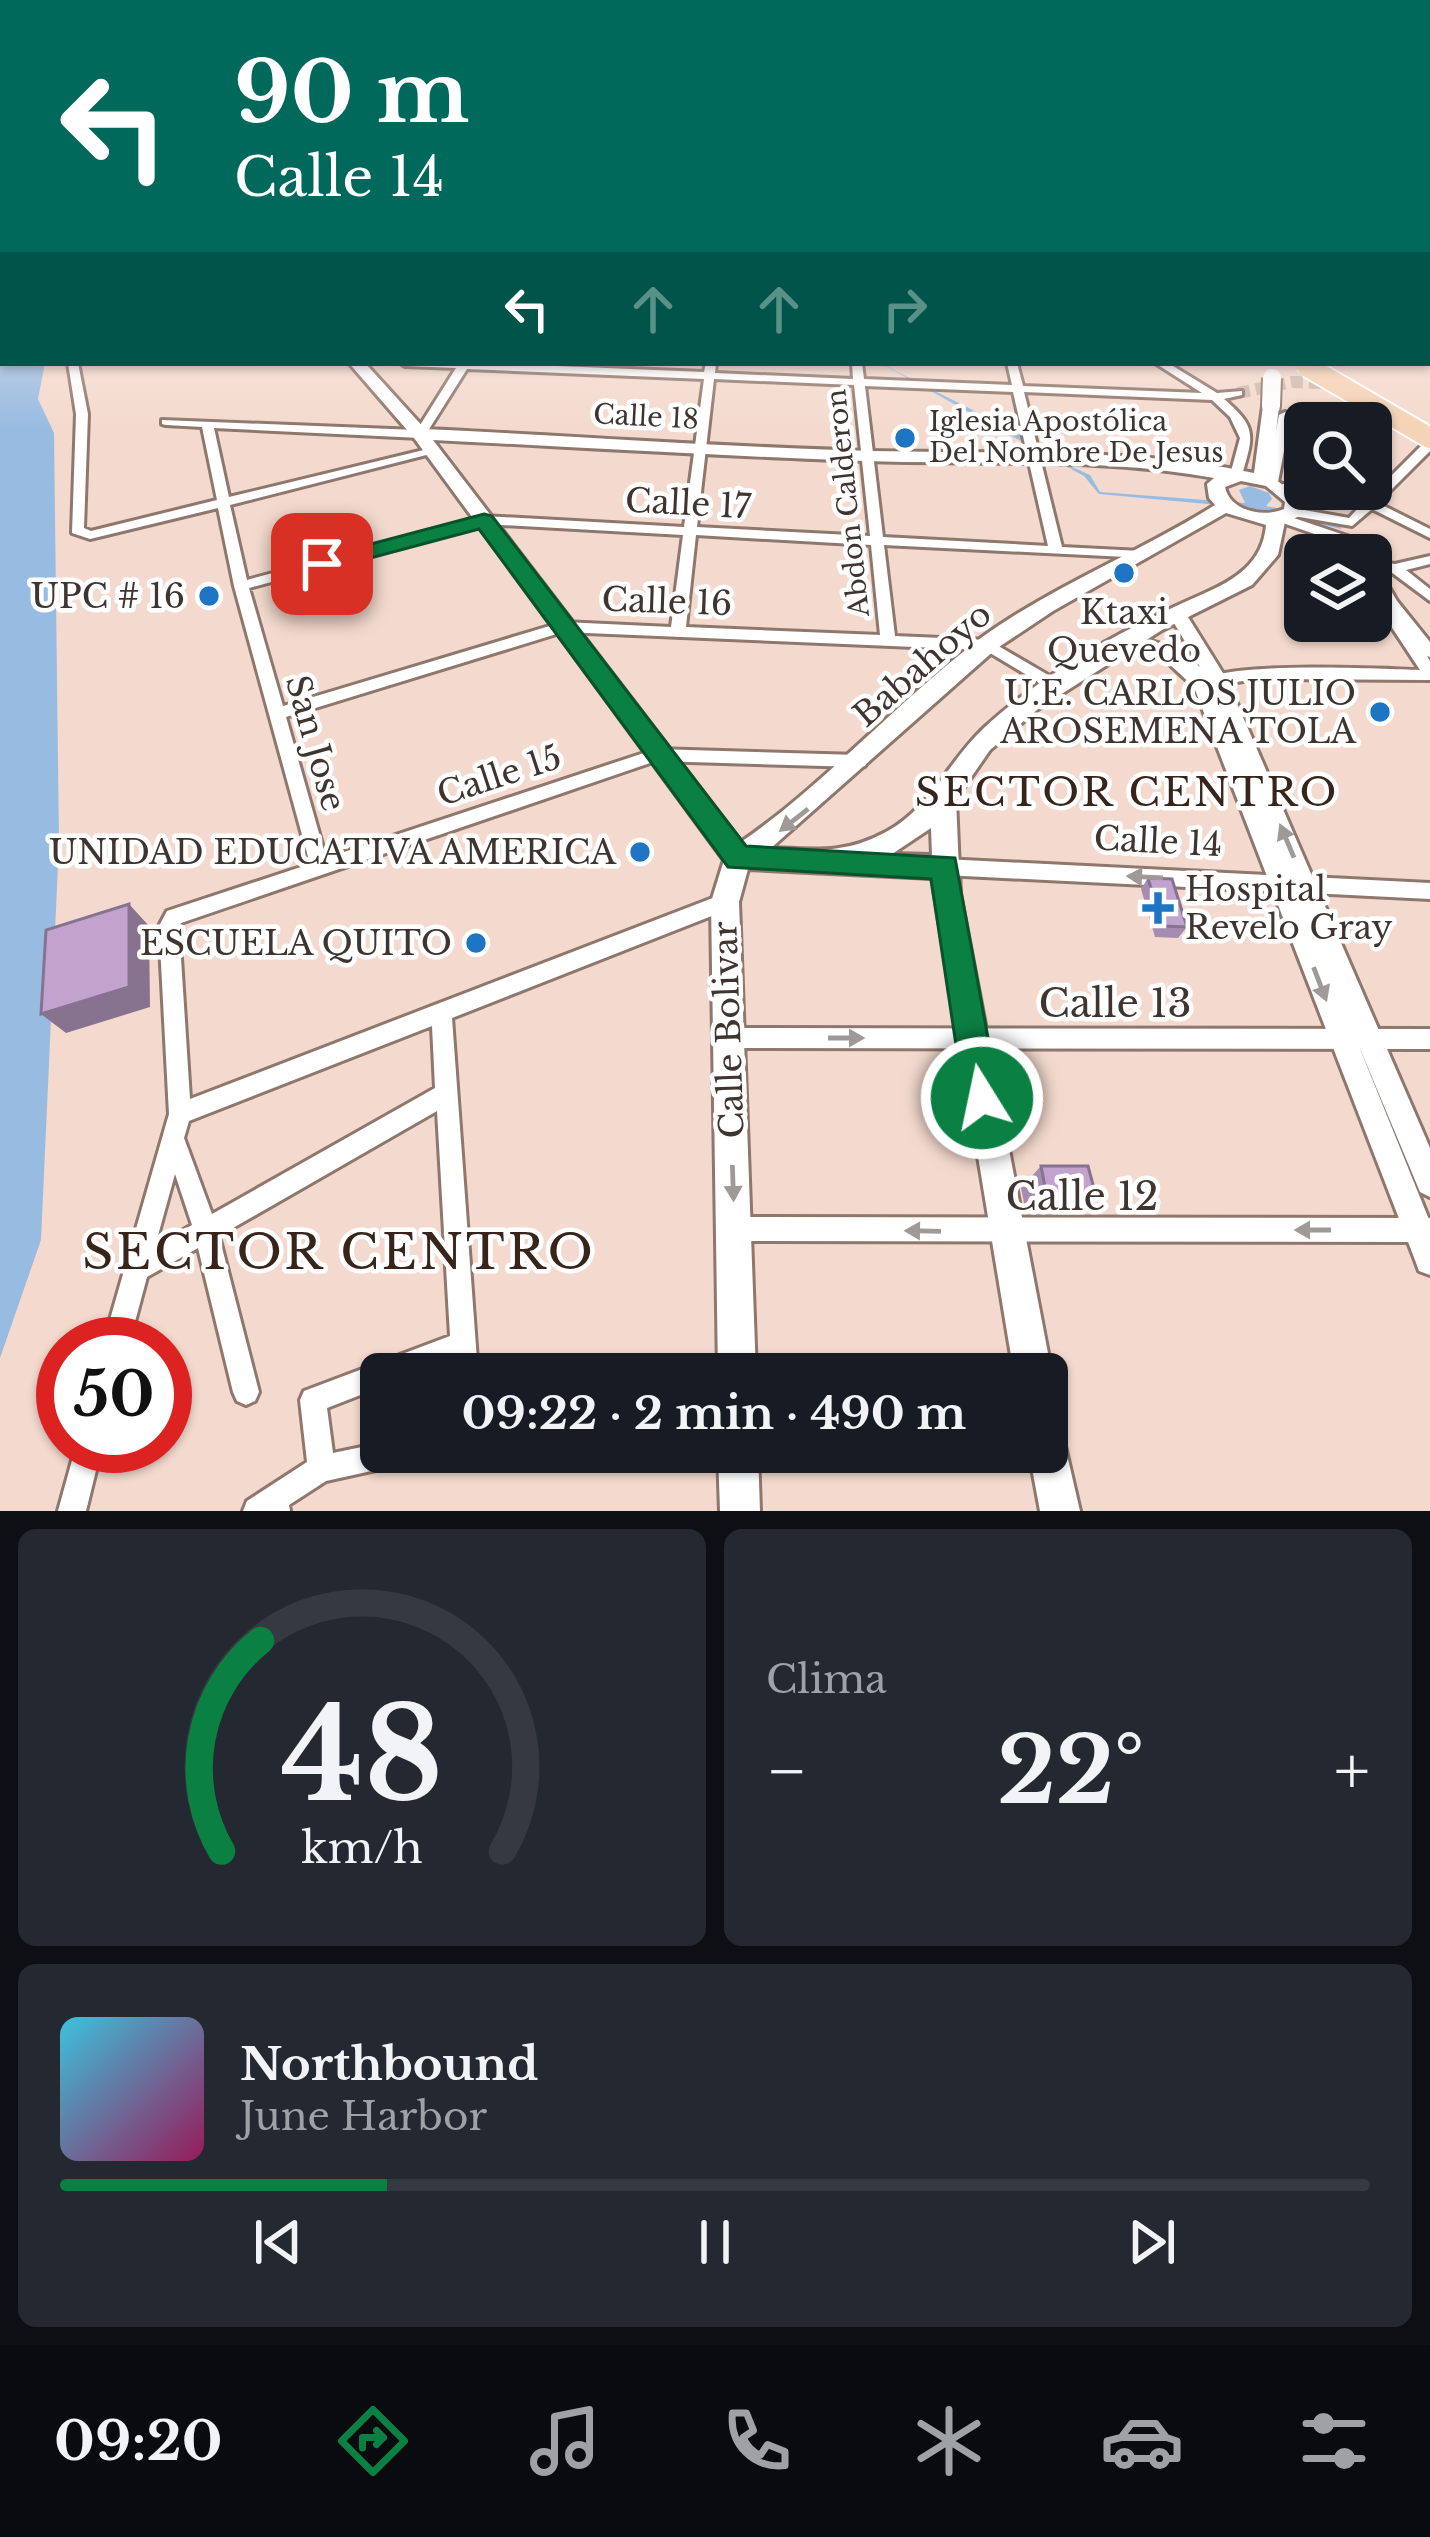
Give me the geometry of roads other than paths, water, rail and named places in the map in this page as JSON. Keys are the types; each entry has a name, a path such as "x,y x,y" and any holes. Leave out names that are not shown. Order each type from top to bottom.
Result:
{"main road":[{"path":"360,366 426,443 656,755 738,858"},
{"path":"1306,366 1430,441"},
{"path":"848,860 908,834 943,798 981,745 1055,686 1177,613 1226,596 1262,565 1295,501 1270,477 1278,411 1269,368"},
{"name":"Calle 18","path":"426,443 700,446 868,456 1033,458 1270,477"},
{"name":"Calle 18","path":"1124,464 1181,475 1227,506 1284,517"},
{"path":"1210,600 1252,552 1252,537 1216,484 1236,476"},
{"name":"Babahoyo","path":"738,858 794,822 988,644 1227,506"},
{"path":"943,798 944,867 1029,1353"},
{"name":"Calle 14","path":"738,858 944,867"},
{"name":"Calle Bolivar","path":"737,1353 724,902 738,858"},
{"path":"739,1473 740,1511"},
{"path":"1053,1473 1060,1511"}],"street":[{"path":"74,366 82,414 77,530 90,535 224,506 426,443 464,366"},
{"path":"513,366 710,370 1018,391 1214,398 1238,393"},
{"name":"Abdon Calderon","path":"857,366 888,637"},
{"path":"1013,366 1056,550"},
{"path":"1165,366 1214,398 1242,424 1245,452 1236,476"},
{"path":"1316,366 1430,441"},
{"path":"679,632 710,370"},
{"path":"1359,392 1324,383 1430,441"},
{"name":"Calle 18","path":"166,422 426,443"},
{"name":"San Jose","path":"207,424 241,586 320,867"},
{"path":"1392,480 1430,441"},
{"path":"1270,477 1284,481"},
{"path":"1352,522 1363,510"},
{"path":"1383,510 1430,534"},
{"path":"1284,517 1352,522"},
{"path":"1284,517 1324,534"},
{"name":"Calle 17","path":"241,586 484,520 1141,555"},
{"path":"1352,522 1356,534"},
{"path":"1392,568 1430,560"},
{"path":"1395,568 1430,596"},
{"path":"1392,604 1430,652"},
{"path":"1392,604 1394,620 1430,674"},
{"path":"1177,613 1293,883 1371,1040 1430,1182"},
{"name":"Calle 16","path":"278,713 563,627 988,644 1055,686"},
{"path":"1129,642 1168,651 1209,681 1430,674"},
{"name":"Calle 15","path":"176,1126 170,921 656,755 860,760"},
{"name":"Calle 14","path":"944,867 1430,891"},
{"path":"1293,883 1342,1040 1424,1229 1430,1259"},
{"path":"176,1126 441,1012 724,902"},
{"path":"441,1012 464,1353"},
{"name":"Calle 13","path":"728,1038 1430,1039"},
{"path":"136,1270 448,1093"},
{"path":"176,1126 246,1392"},
{"path":"123,1317 176,1126"},
{"name":"Calle 12","path":"734,1229 1005,1233 1424,1229"},
{"path":"437,1353 464,1343"},
{"path":"321,1469 313,1400 360,1382"},
{"path":"269,1507 321,1469 360,1461"},
{"path":"72,1511 82,1473"}],"water":[{"path":"0,366 44,366 38,399 54,433 59,843 41,1240 0,1358"},
{"path":"885,366 1090,475 1100,492 1245,503 1239,490 1250,486 1269,493 1272,499 1266,506 1343,521 1341,529 1250,508 1099,494 1084,476"}],"tunnel":[{"path":"1238,393 1292,382 1324,383"}],"place":[{"name":"Iglesia Apostólica Del Nombre De Jesus","path":"905,438"},
{"name":"Ktaxi Quevedo","path":"1124,573"},
{"name":"UPC # 16","path":"209,596"},
{"name":"U.E. CARLOS JULIO AROSEMENA TOLA","path":"1380,712"},
{"name":"UNIDAD EDUCATIVA AMERICA","path":"640,852"},
{"name":"Hospital Revelo Gray","path":"1158,908"},
{"name":"ESCUELA QUITO","path":"476,943"}],"district":[{"name":"SECTOR CENTRO","path":"1127,792"},
{"name":"SECTOR CENTRO","path":"339,1252"}]}
